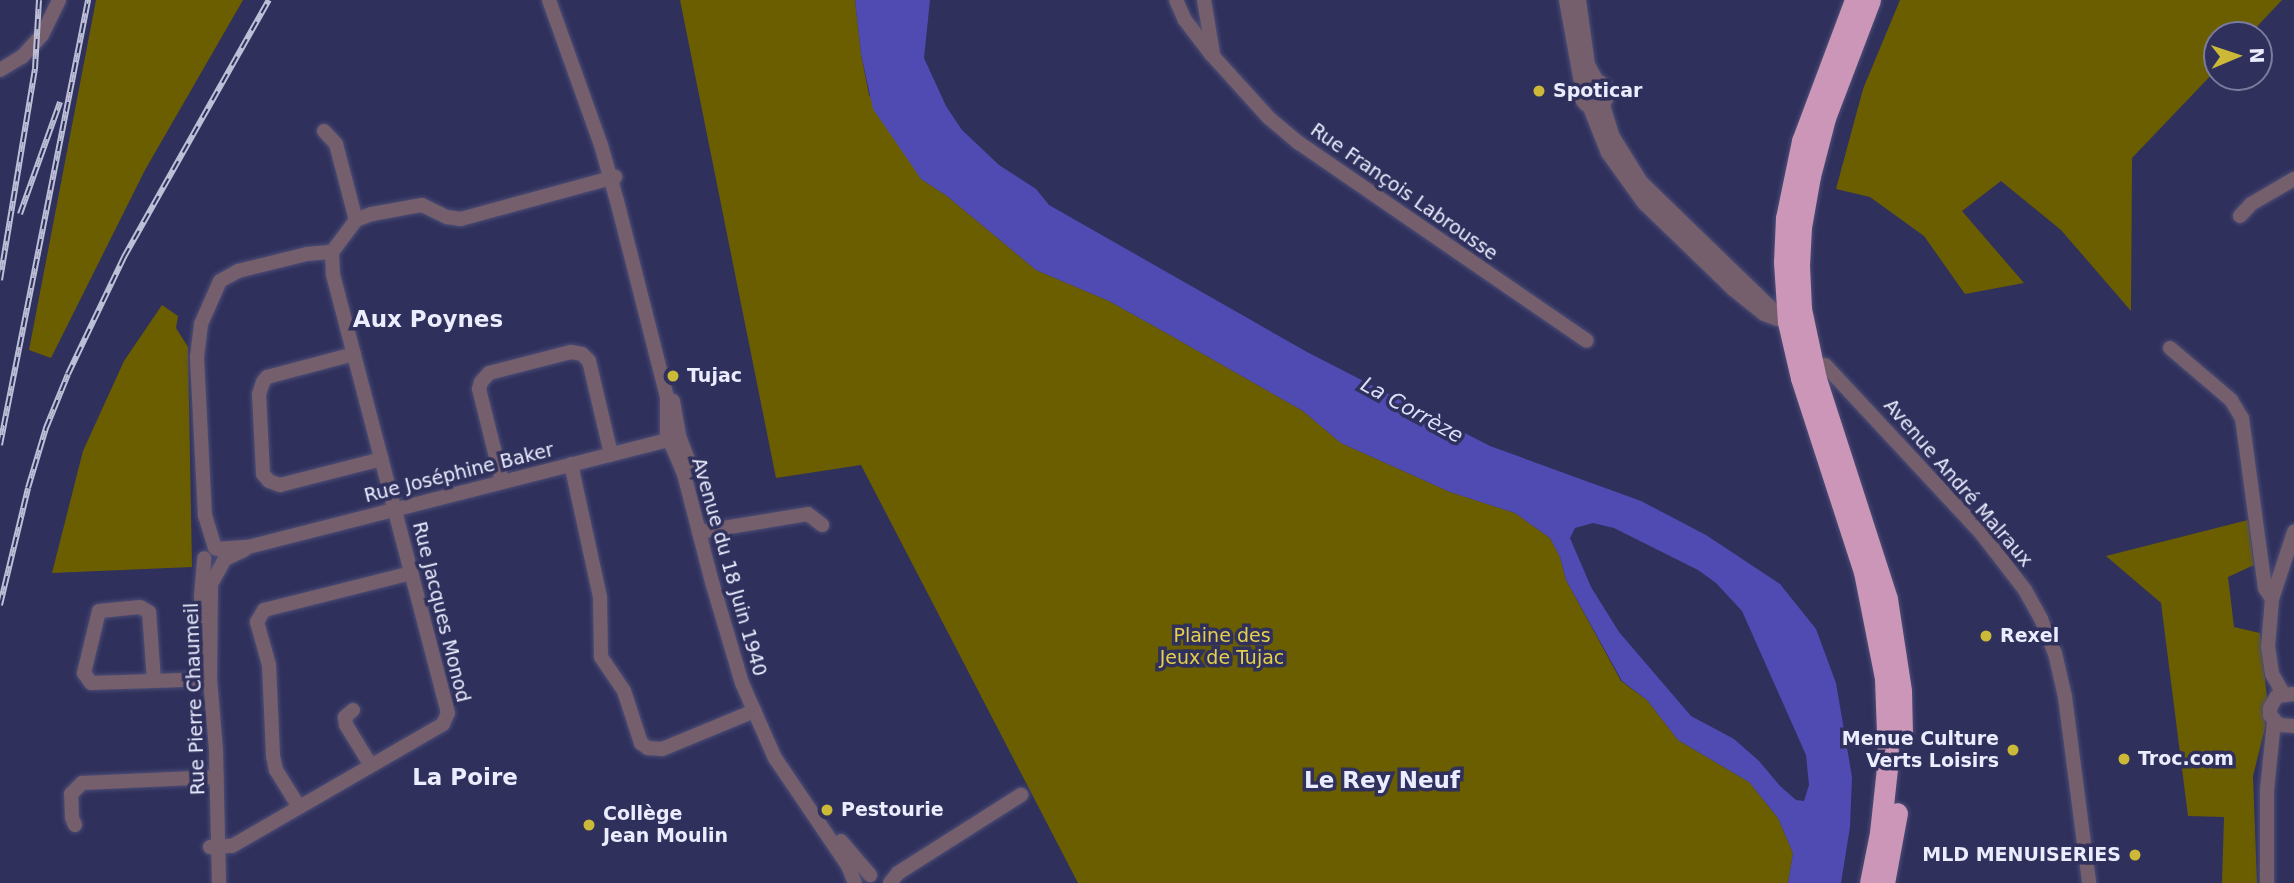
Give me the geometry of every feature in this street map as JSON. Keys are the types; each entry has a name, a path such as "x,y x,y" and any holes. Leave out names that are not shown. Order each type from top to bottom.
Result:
{"highway":[{"path":"1854,0 1802,141 1786,218 1784,261 1788,322 1801,378 1864,572 1881,651 1888,759 1880,833 1870,883"},
{"path":"1870,0 1825,118 1807,189 1799,266 1801,309 1816,379 1876,561 1895,641 1903,741 1900,794 1884,883"}],"street":[{"path":"0,70 22,57 43,35 59,0"},
{"name":"Avenue du 18 Juin 1940","path":"549,0 612,178 674,438 748,684 802,783 837,836 877,880"},
{"name":"Avenue du 18 Juin 1940","path":"557,0 662,346 674,438"},
{"name":"Rue François Labrousse","path":"1176,0 1189,25 1214,58 1269,118 1299,142 1587,341"},
{"path":"1566,0 1586,103 1597,106 1641,182 1770,307 1777,319 1763,314 1733,289 1644,203 1608,153 1597,106"},
{"path":"1579,0 1588,65 1607,95 1597,106"},
{"path":"1189,25 1204,3"},
{"path":"1204,3 1214,58"},
{"path":"1582,88 1587,82 1597,81"},
{"path":"324,131 336,144 356,220"},
{"path":"215,556 205,516 197,357 201,324 214,289 226,276 307,254 332,252 356,220 414,204 429,207 447,218 461,219 612,178"},
{"path":"2240,216 2250,204 2294,179"},
{"name":"Rue Jacques Monod","path":"214,847 232,846 443,724 448,713 333,274 332,252"},
{"path":"2170,348 2231,400 2242,418 2265,588 2272,599"},
{"path":"502,481 479,389 481,382 489,373 571,352 582,354 589,361 611,454"},
{"path":"354,354 267,377 262,382 259,394 263,474 269,481 280,485 382,459"},
{"name":"Avenue André Malraux","path":"1825,365 1981,533 2025,590 2041,619 2054,653 2065,696 2089,883"},
{"name":"Rue Joséphine Baker","path":"215,556 674,438"},
{"path":"571,464 600,597 601,657 631,706 633,726 641,743 648,748 662,749 754,711"},
{"path":"703,531 808,514 822,526"},
{"name":"Avenue du 18 Juin 1940","path":"703,531 742,683 775,758 848,866 877,880"},
{"path":"2294,532 2272,599 2268,646 2272,674 2289,693 2272,701 2270,715 2274,721 2285,727 2294,726"},
{"name":"Rue Pierre Chaumeil","path":"212,883 214,847 207,679 211,584 215,556"},
{"path":"299,807 276,770 269,665 257,622 264,610 411,573"},
{"path":"154,681 149,612 140,607 99,611 84,673 91,682 154,681 207,679"},
{"path":"353,710 345,717 346,725 370,764"},
{"path":"2267,883 2267,789 2274,721"},
{"path":"75,825 71,794 82,783 212,777"},
{"path":"877,880 1021,795"},
{"name":"Rue Pierre Chaumeil","path":"214,847 219,883"}],"green space":[{"path":"96,0 243,0 145,170 51,358 29,350"},
{"name":"Plaine des Jeux de Tujac","path":"680,0 855,0 869,95 921,179 947,196 1036,270 1109,301 1161,330 1303,411 1341,443 1450,492 1515,513 1550,538 1560,557 1566,580 1621,681 1647,700 1678,740 1749,782 1778,818 1793,853 1788,883 1078,883 861,465 776,478"},
{"path":"1900,0 2282,0 2262,21 2203,21 2203,84 2132,158 2131,311 2061,230 2001,181 1962,211 2024,283 1965,294 1924,236 1870,197 1836,189 1863,89"},
{"path":"162,305 178,316 176,328 188,347 192,567 52,573 83,451 124,361"},
{"path":"2248,520 2254,565 2228,577 2234,627 2260,633 2267,698 2265,728 2253,776 2257,883 2222,883 2224,817 2188,816 2161,603 2106,556"}],"water":[{"name":"La Corrèze","path":"855,0 930,0 924,58 946,106 962,130 999,165 1036,189 1049,205 1307,352 1490,446 1641,501 1706,535 1780,584 1816,629 1836,683 1852,777 1850,827 1841,883 1788,883 1793,853 1778,818 1749,782 1678,740 1647,700 1622,681 1566,580 1560,557 1550,538 1515,513 1450,492 1341,443 1303,411 1161,330 1109,301 1036,270 947,196 921,179 873,109 861,54","holes":["1593,523 1614,528 1698,570 1716,583 1742,611 1806,755 1809,785 1804,801 1796,800 1780,786 1759,761 1734,739 1691,716 1619,632 1591,587 1570,538 1575,528"]}],"railway":[{"path":"0,280 35,69 39,0"},
{"path":"0,445 88,0"},
{"path":"0,605 28,488 46,428 68,374 124,257 269,0"},
{"path":"20,214 60,102"}],"place":[{"name":"Spoticar","path":"1539,91"},
{"name":"Tujac","path":"673,376"},
{"name":"Rexel","path":"1986,636"},
{"name":"Menue Culture Verts Loisirs","path":"2013,750"},
{"name":"Troc.com","path":"2124,759"},
{"name":"Pestourie","path":"827,810"},
{"name":"Collège Jean Moulin","path":"589,825"},
{"name":"MLD MENUISERIES","path":"2135,855"}],"district":[{"name":"Aux Poynes","path":"428,319"},
{"name":"La Poire","path":"465,777"},
{"name":"Le Rey Neuf","path":"1382,780"}]}
